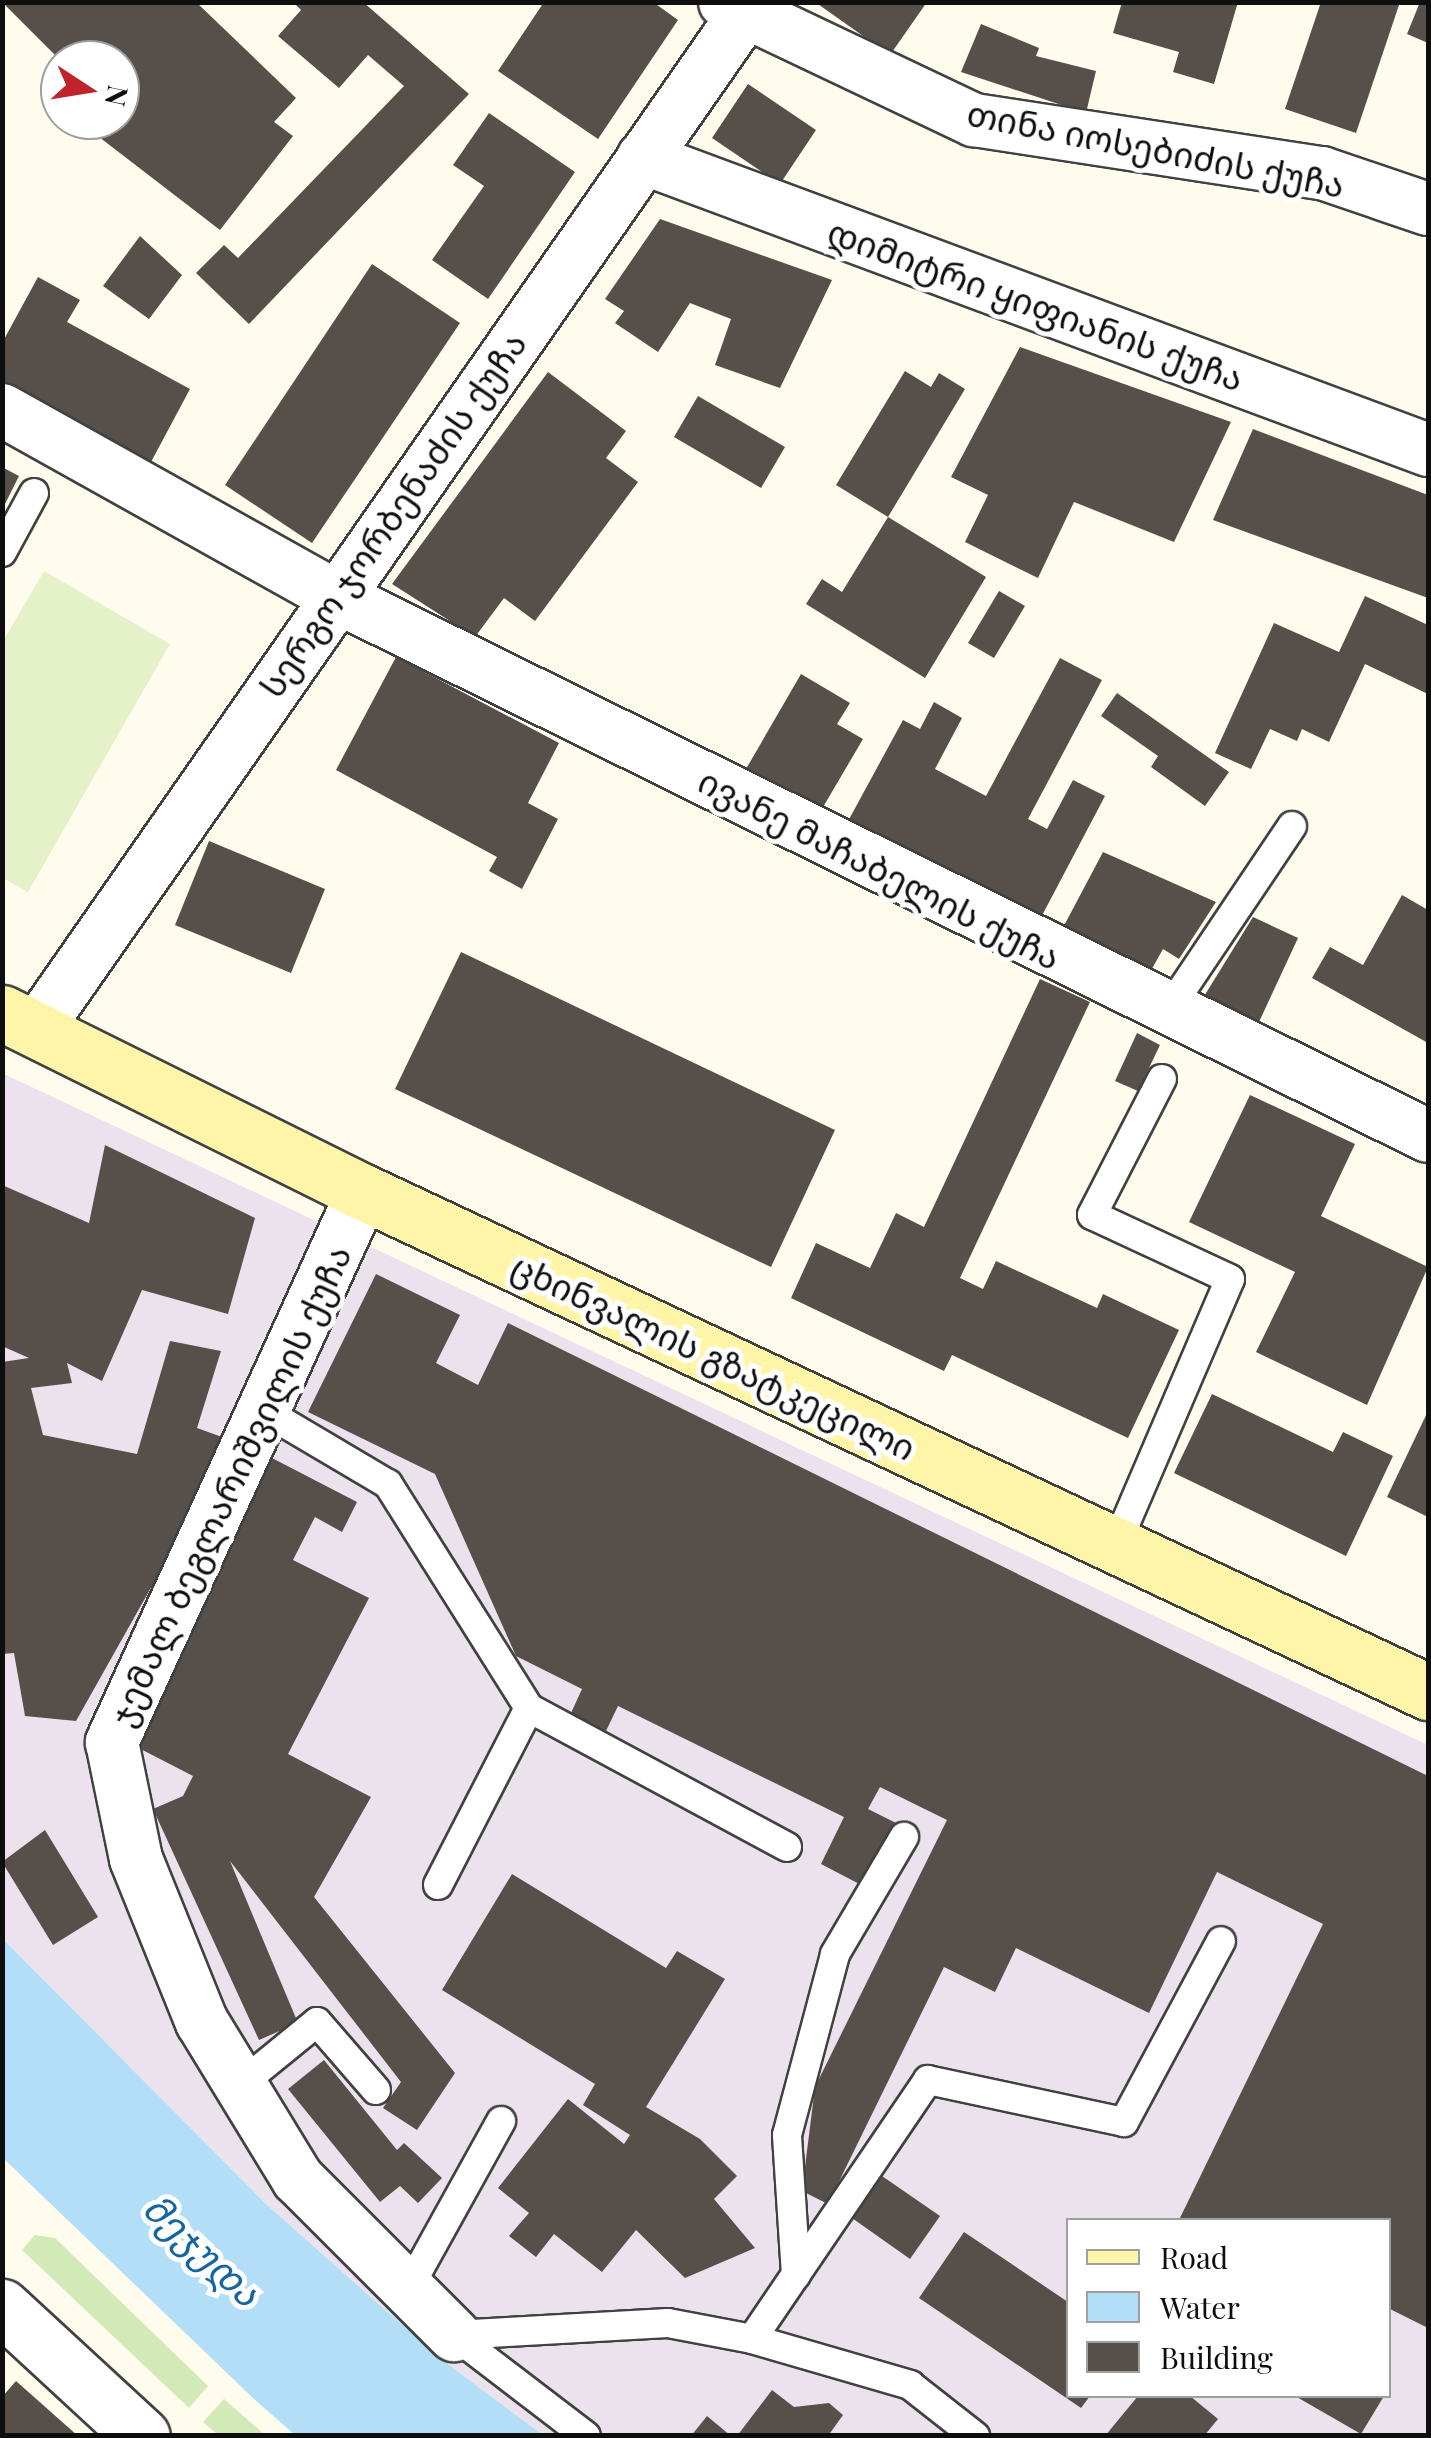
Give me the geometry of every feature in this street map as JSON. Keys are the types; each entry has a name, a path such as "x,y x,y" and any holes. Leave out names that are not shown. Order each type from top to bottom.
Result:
{"main road":[{"name":"ცხინვალის გზატკეცილი","path":"19,1021 363,1192 1428,1692"}],"street":[{"name":"სერგო ჯორბენაძის ქუჩა","path":"19,1021 333,595 643,158 741,7"},
{"name":"თინა იოსებიძის ქუჩა","path":"741,7 974,120 1322,173 1428,209"},
{"name":"დიმიტრი ყიფიანის ქუჩა","path":"643,158 1428,450"},
{"name":"ივანე მაჩაბელის ქუჩა","path":"2,410 333,595 1167,1012 1428,1136"},
{"name":"ჯემალ ბეგლარიშვილის ქუჩა","path":"363,1192 260,1410 112,1742 136,1859 202,2022 298,2179 454,2335"},
{"path":"6,2318 142,2436"}],"lane":[{"path":"2,552 34,493"},
{"path":"1167,1012 1292,826"},
{"path":"1116,1545 1230,1279 1092,1215 1162,1079"},
{"path":"260,1410 388,1484 529,1708 788,1847"},
{"path":"438,1885 529,1708"},
{"path":"796,2275 787,2135 835,1954 904,1836"},
{"path":"752,2339 928,2080 1124,2122 1221,1941"},
{"path":"240,2084 317,2022 376,2090"},
{"path":"408,2289 501,2121"},
{"path":"454,2335 668,2323 752,2339 910,2385 974,2436"},
{"path":"454,2335 586,2436"}],"shaded area":[{"path":"2,1073 1428,1745 1428,2435 543,2435 437,2356 266,2204 3,1939"}],"green space":[{"path":"44,571 170,644 28,892 3,878 2,643"},
{"path":"35,2235 55,2238 208,2386 189,2408 22,2250"},
{"path":"224,2399 265,2435 218,2435 203,2422"}],"water":[{"name":"მეჯუდა","path":"3,1939 266,2204 437,2356 543,2435 295,2435 254,2399 3,2158"}],"building":[{"path":"2,2 196,2 296,98 274,122 293,136 220,230 103,140 140,140 140,40 40,40"},
{"path":"293,2 363,2 469,94 249,324 196,273 224,245 238,258 404,86 368,55 339,88 278,36 301,10"},
{"path":"544,2 653,2 678,20 598,139 498,71"},
{"path":"815,2 927,2 890,55"},
{"path":"1122,2 1238,2 1214,84 1173,72 1179,52 1113,33"},
{"path":"1321,2 1400,2 1356,133 1285,109"},
{"path":"1420,2 1428,2 1428,43 1407,34"},
{"path":"981,24 1039,48 1036,56 1096,71 1086,113 961,72"},
{"path":"748,84 816,130 780,184 712,138"},
{"path":"489,113 575,172 488,299 432,260 484,186 453,165"},
{"path":"660,219 832,280 780,388 715,365 731,319 690,303 658,352 615,323 624,311 605,299"},
{"path":"140,236 182,275 149,319 103,286"},
{"path":"372,264 460,323 312,543 225,485"},
{"path":"38,277 80,300 67,322 190,389 151,462 2,381 2,343"},
{"path":"1020,347 1231,422 1174,542 1074,502 1038,578 965,542 988,495 951,477"},
{"path":"905,371 931,387 939,373 965,389 888,517 836,485"},
{"path":"548,372 626,431 606,458 638,482 535,621 504,598 475,637 392,584"},
{"path":"698,396 785,447 761,488 674,437"},
{"path":"1253,429 1428,495 1428,598 1213,520"},
{"path":"2,467 19,476 2,510"},
{"path":"888,517 986,577 925,678 806,604 822,579 842,592"},
{"path":"999,591 1025,606 994,658 968,643"},
{"path":"1365,596 1428,625 1428,694 1365,664 1329,742 1302,729 1297,741 1270,729 1251,769 1215,753 1274,623 1339,652"},
{"path":"396,657 559,743 528,803 558,819 522,889 489,871 497,857 336,770"},
{"path":"1060,658 1102,680 1028,819 1047,829 1073,780 1105,796 1037,925 847,823 903,720 920,729 934,702 962,718 935,769 986,796"},
{"path":"801,674 850,703 837,724 863,739 819,814 746,769"},
{"path":"1117,693 1229,772 1205,806 1151,767 1158,756 1101,716"},
{"path":"209,841 325,889 291,973 175,925"},
{"path":"1103,852 1216,902 1179,959 1163,949 1144,983 1058,937"},
{"path":"1402,895 1428,910 1428,1043 1312,978 1330,947 1363,965"},
{"path":"1253,917 1298,938 1253,1035 1198,1006"},
{"path":"461,952 835,1130 771,1267 395,1089"},
{"path":"1040,979 1090,1002 960,1278 983,1289 996,1261 1097,1308 1103,1294 1179,1330 1128,1438 952,1355 944,1371 791,1298 816,1243 870,1268 896,1213 924,1227"},
{"path":"1137,1033 1160,1045 1138,1091 1115,1081"},
{"path":"1250,1095 1355,1144 1321,1216 1428,1267 1367,1405 1256,1352 1295,1272 1189,1222"},
{"path":"105,1145 255,1218 228,1314 142,1290 102,1381 67,1363 72,1383 31,1388 43,1435 137,1454 170,1341 221,1351 197,1428 222,1437 166,1561 76,1721 25,1716 14,1653 2,1654 2,1362 29,1358 2,1346 2,1185 89,1223"},
{"path":"376,1274 460,1315 436,1363 478,1385 508,1323 1428,1776 1428,2328 1391,2310 1391,2218 1180,2218 1323,1924 1217,1872 1149,2013 1016,1948 995,1992 944,1967 828,2204 802,2191 815,2087 947,1820 880,1787 868,1809 898,1824 867,1888 821,1864 844,1817 618,1706 606,1731 571,1713 582,1689 516,1656 435,1474 308,1412"},
{"path":"1212,1394 1333,1452 1343,1432 1393,1456 1346,1556 1174,1473"},
{"path":"1428,1411 1428,1517 1387,1497"},
{"path":"272,1458 357,1502 342,1532 315,1517 293,1560 369,1598 288,1754 371,1797 314,1897 455,2073 417,2130 383,2108 401,2082 230,1861 298,2023 259,2040 153,1809 183,1796 193,1776 127,1742"},
{"path":"45,1830 98,1917 53,1945 2,1862"},
{"path":"512,1874 666,1968 677,1951 725,1979 646,2107 700,2139 737,2176 714,2199 755,2248 685,2278 636,2230 602,2272 554,2234 536,2257 509,2236 529,2213 498,2188 568,2099 624,2144 630,2135 583,2105 595,2084 442,1990"},
{"path":"324,2060 397,2150 404,2143 442,2178 418,2203 400,2186 380,2202 288,2089"},
{"path":"882,2176 940,2216 910,2259 852,2218"},
{"path":"964,2232 1066,2301 1066,2398 919,2298"},
{"path":"16,2381 78,2436 2,2436 2,2397"},
{"path":"772,2390 794,2407 829,2403 843,2415 828,2436 737,2436"},
{"path":"1066,2398 1088,2398 1081,2408"},
{"path":"1136,2398 1192,2398 1218,2419 1204,2436 1105,2436"},
{"path":"1298,2398 1383,2398 1361,2434"},
{"path":"707,2416 731,2436 691,2436"}]}
